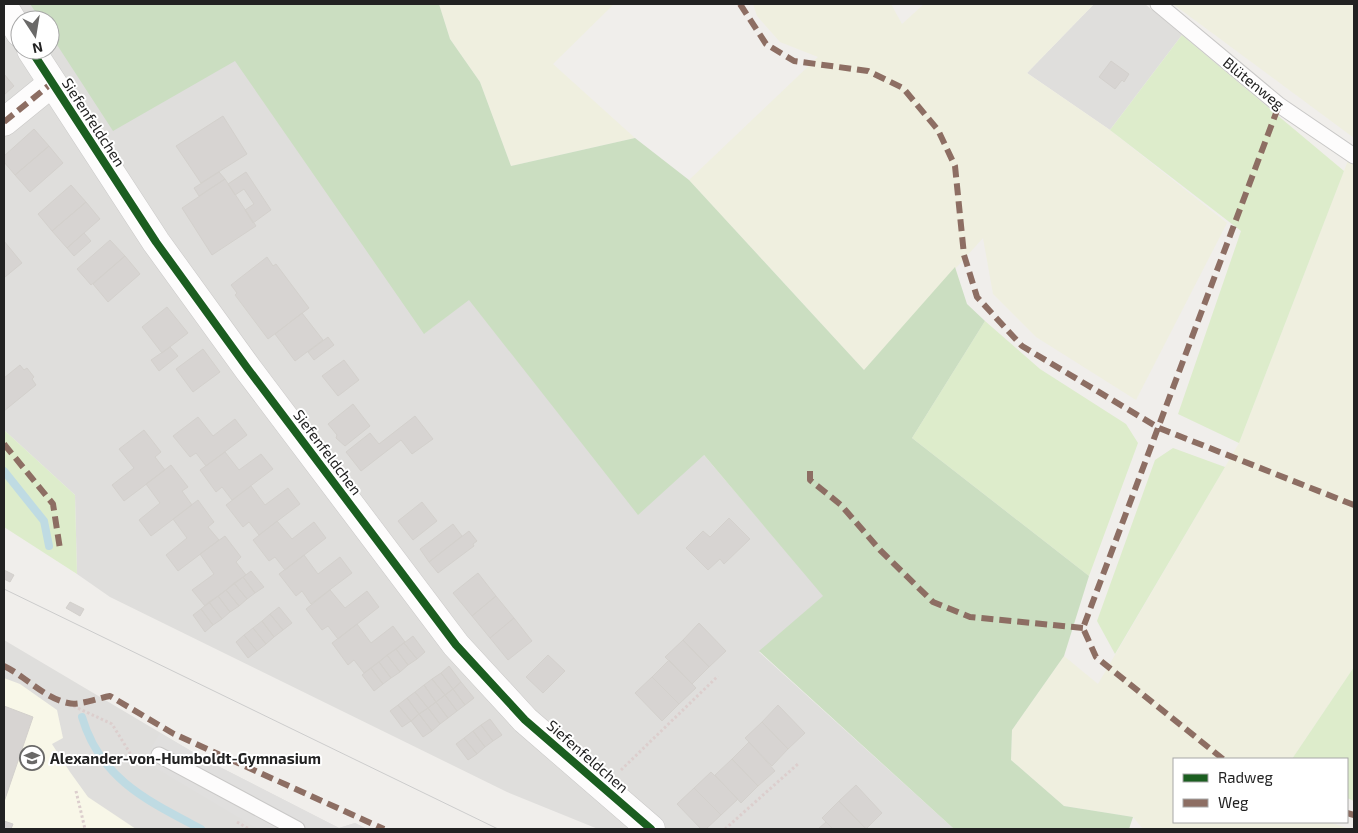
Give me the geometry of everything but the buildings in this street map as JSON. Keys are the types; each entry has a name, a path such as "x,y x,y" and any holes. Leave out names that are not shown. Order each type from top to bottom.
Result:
{"street":[{"name":"Siefenfeldchen","path":"37,60 162,250 248,368 456,644 525,720 651,829"},
{"path":"4,122 52,83"}],"lane":[{"name":"Blütenweg","path":"1158,4 1279,104 1354,156"},
{"path":"159,755 297,829"}],"path":[{"path":"603,787 718,676"},
{"path":"725,829 799,763"},
{"path":"76,791 85,829"}],"shaded area":[{"path":"4,4 210,4 425,333 469,299 638,514 703,454 824,596 759,652 954,829 598,829 507,792 110,597 77,574 75,495 4,430"},
{"path":"1094,4 1145,4 1182,35 1110,130 1027,73"},
{"path":"4,640 208,761 339,828 355,823 367,829 4,829"},
{"name":"Alexander-von-Humboldt-Gymnasium","path":"4,678 20,684 57,710 63,738 52,744 70,772 88,797 136,829 4,829"},
{"path":"160,733 208,761 339,828 355,823 367,829 258,829 144,761"}],"green space":[{"path":"30,4 439,4 450,39 480,82 511,166 635,138 689,180 864,370 955,267 967,304 985,321 912,438 1089,576 1064,656 1012,730 1011,760 1064,806 1133,817 1129,829 954,829 759,651 823,596 704,455 638,515 469,300 424,334 235,61 113,131 60,49 60,10 34,10"},
{"path":"439,4 614,4 553,64 635,138 511,166 480,82 450,39"},
{"path":"753,4 891,4 902,24 924,4 1094,4 1027,73 1110,130 1227,223 1136,400 1036,337 993,294 983,238 864,370 689,180 818,57 780,42 757,16"},
{"path":"1173,4 1354,4 1354,138"},
{"path":"1182,35 1344,171 1239,443 1178,414 1241,231 1110,130"},
{"path":"1354,145 1354,667 1293,758 1173,758 1173,823 1332,823 1350,829 1143,829 1133,817 1064,806 1011,760 1012,730 1064,656 1098,684 1239,443"},
{"path":"985,321 1040,369 1126,424 1138,443 1089,576 912,438"},
{"path":"4,430 75,495 77,574 4,527"},
{"path":"1173,448 1225,467 1115,654 1097,621 1155,460"},
{"path":"1354,667 1354,801 1348,798 1348,758 1293,758"}],"waterway":[{"path":"4,471 44,521 49,546"},
{"path":"82,717 90,738 101,757 128,786 145,798 201,829"}],"tram line":[{"path":"4,589 498,829"}],"marked path":[{"path":"740,4 766,44 794,61 868,71 903,88 938,130 955,166 964,255 977,297 1022,346 1159,428 1354,505"},
{"path":"4,122 52,83"},
{"path":"1222,758 1096,657 1083,628 1279,105"},
{"path":"4,444 53,504 60,549"},
{"path":"810,471 810,480 841,505 880,550 933,602 970,617 1083,628"},
{"path":"4,666 51,697 68,703 83,703 110,696 174,734 384,829"},
{"path":"1348,813 1354,815"}],"cycle path":[{"path":"38,60 156,242 248,369 456,645 525,720 651,829"}],"place":[{"name":"Alexander-von-Humboldt-Gymnasium","path":"32,758"}]}
